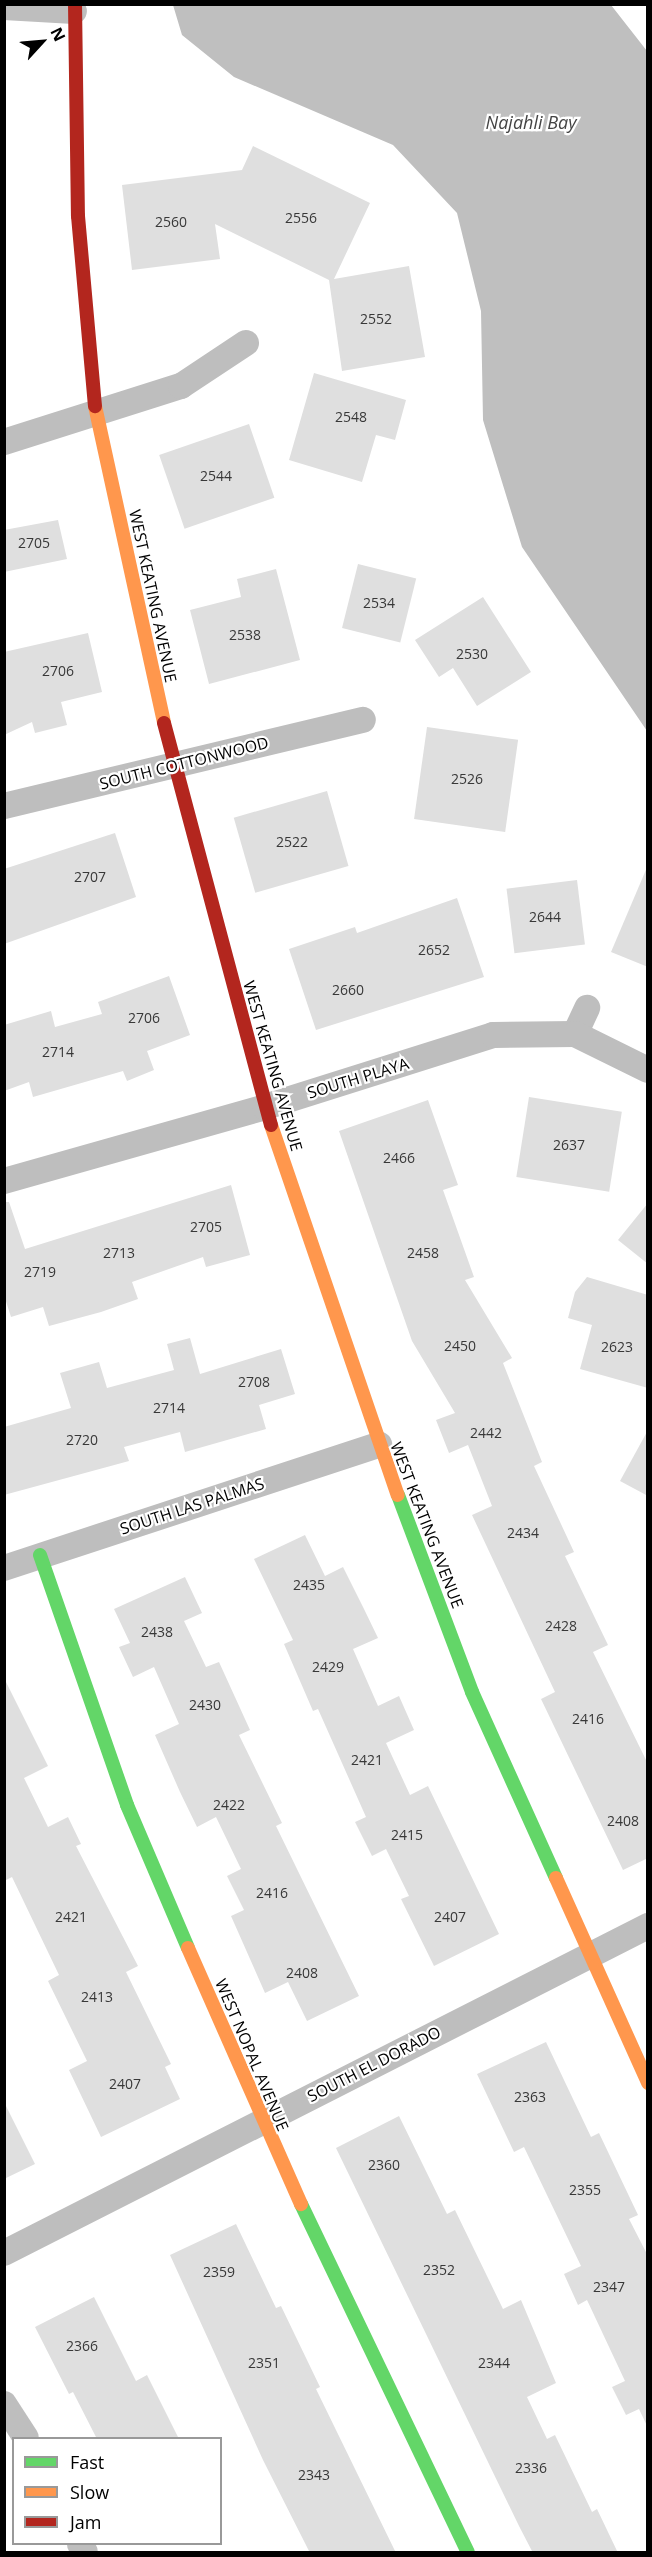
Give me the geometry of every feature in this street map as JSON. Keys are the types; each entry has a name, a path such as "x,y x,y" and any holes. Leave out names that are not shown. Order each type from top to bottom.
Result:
{"street":[{"path":"4,7 74,8"},
{"name":"WEST KEATING AVENUE","path":"74,8 78,216 95,412 173,765 265,1107 379,1445 472,1692 588,1955 648,2083"},
{"path":"4,442 181,386 246,343"},
{"name":"SOUTH COTTONWOOD","path":"4,806 363,720"},
{"path":"575,1034 587,1008"},
{"name":"SOUTH PLAYA","path":"4,1182 265,1107 493,1035 575,1034 648,1070"},
{"name":"SOUTH LAS PALMAS","path":"4,1568 379,1445"},
{"name":"WEST NOPAL AVENUE","path":"40,1555 127,1805 262,2122 468,2553"},
{"name":"SOUTH EL DORADO","path":"4,2253 648,1926"},
{"path":"4,2404 25,2437"}],"water":[{"name":"Najahli Bay","path":"173,5 611,5 647,51 647,731 522,547 483,420 481,311 457,213 393,145 234,77 182,35"}],"building":[{"path":"253,146 370,203 334,279 409,266 425,357 342,371 329,280 215,224 220,259 132,270 122,185 242,170"},
{"path":"314,373 406,400 395,440 376,435 362,482 289,460"},
{"path":"249,424 274,498 185,529 159,455"},
{"path":"58,520 67,559 4,572 4,530"},
{"path":"358,564 416,579 400,643 342,628"},
{"path":"276,569 300,660 209,684 190,610 241,597 237,579"},
{"path":"483,597 531,672 477,706 453,668 439,677 415,640"},
{"path":"88,633 102,692 61,702 67,725 35,733 32,722 4,735 4,652"},
{"path":"427,727 518,740 505,832 414,819"},
{"path":"327,791 348,866 255,893 234,818"},
{"path":"115,833 136,897 4,944 4,869"},
{"path":"648,865 648,967 611,952"},
{"path":"577,880 585,945 514,953 507,889"},
{"path":"457,898 484,977 316,1030 289,949 355,927 357,933"},
{"path":"169,976 190,1035 147,1051 154,1070 127,1081 123,1071 33,1097 29,1082 4,1091 4,1025 51,1011 55,1027 102,1014 98,1002"},
{"path":"529,1097 622,1112 609,1192 516,1177"},
{"path":"428,1100 458,1185 443,1190 474,1277 465,1280 512,1358 503,1363 542,1462 534,1466 574,1552 565,1556 608,1645 593,1652 648,1764 648,1858 623,1870 541,1699 555,1692 472,1515 492,1506 468,1445 449,1453 436,1420 455,1413 412,1341 339,1131"},
{"path":"231,1185 250,1255 206,1267 203,1257 132,1282 138,1299 49,1326 43,1307 11,1317 4,1295 4,1202 9,1202 25,1249"},
{"path":"648,1203 648,1264 618,1240"},
{"path":"587,1277 648,1295 648,1388 580,1369 592,1325 568,1318 575,1292"},
{"path":"190,1338 200,1374 281,1349 295,1394 259,1405 266,1429 185,1452 180,1432 124,1447 129,1461 4,1495 4,1427 71,1408 60,1373 99,1362 107,1388 174,1370 167,1344"},
{"path":"648,1430 648,1496 620,1481"},
{"path":"305,1535 325,1576 343,1567 364,1609 378,1638 353,1649 378,1706 399,1696 414,1730 386,1743 410,1795 428,1786 499,1934 434,1966 401,1899 409,1896 386,1849 372,1856 355,1822 366,1817 318,1709 313,1711 284,1644 293,1640 254,1559"},
{"path":"185,1577 202,1613 184,1621 206,1667 219,1662 250,1730 239,1735 282,1823 276,1826 359,1996 307,2021 288,1982 265,1993 231,1916 244,1910 227,1876 241,1869 216,1817 197,1827 155,1735 179,1724 154,1667 133,1677 119,1647 130,1643 114,1609"},
{"path":"4,1678 48,1766 24,1778 48,1827 68,1817 81,1844 76,1846 138,1966 126,1972 171,2064 165,2067 180,2099 101,2137 69,2070 87,2061 48,1981 59,1975 12,1877 4,1881"},
{"path":"546,2042 591,2137 599,2133 638,2215 629,2219 648,2256 648,2428 639,2409 626,2415 612,2387 625,2381 587,2300 578,2305 564,2274 581,2266 524,2147 514,2152 477,2074"},
{"path":"4,2102 35,2164 4,2179"},
{"path":"399,2116 447,2214 455,2210 503,2309 521,2300 556,2383 527,2397 547,2439 555,2435 592,2512 597,2509 618,2553 533,2553 519,2526 336,2148"},
{"path":"236,2224 276,2308 281,2306 320,2387 316,2389 396,2553 310,2553 263,2460 170,2255"},
{"path":"94,2297 136,2381 147,2375 178,2437 96,2437 73,2392 69,2394 35,2327"}],"traffic: fast":[{"path":"398,1495 472,1692 556,1878"},
{"path":"40,1555 127,1805 188,1948"},
{"path":"301,2204 468,2552"}],"traffic: slow":[{"path":"95,406 164,723"},
{"path":"271,1125 398,1495"},
{"path":"556,1878 648,2083"},
{"path":"188,1948 301,2204"}],"traffic: jam":[{"path":"75,4 78,216 95,406"},
{"path":"164,723 271,1125"}]}
